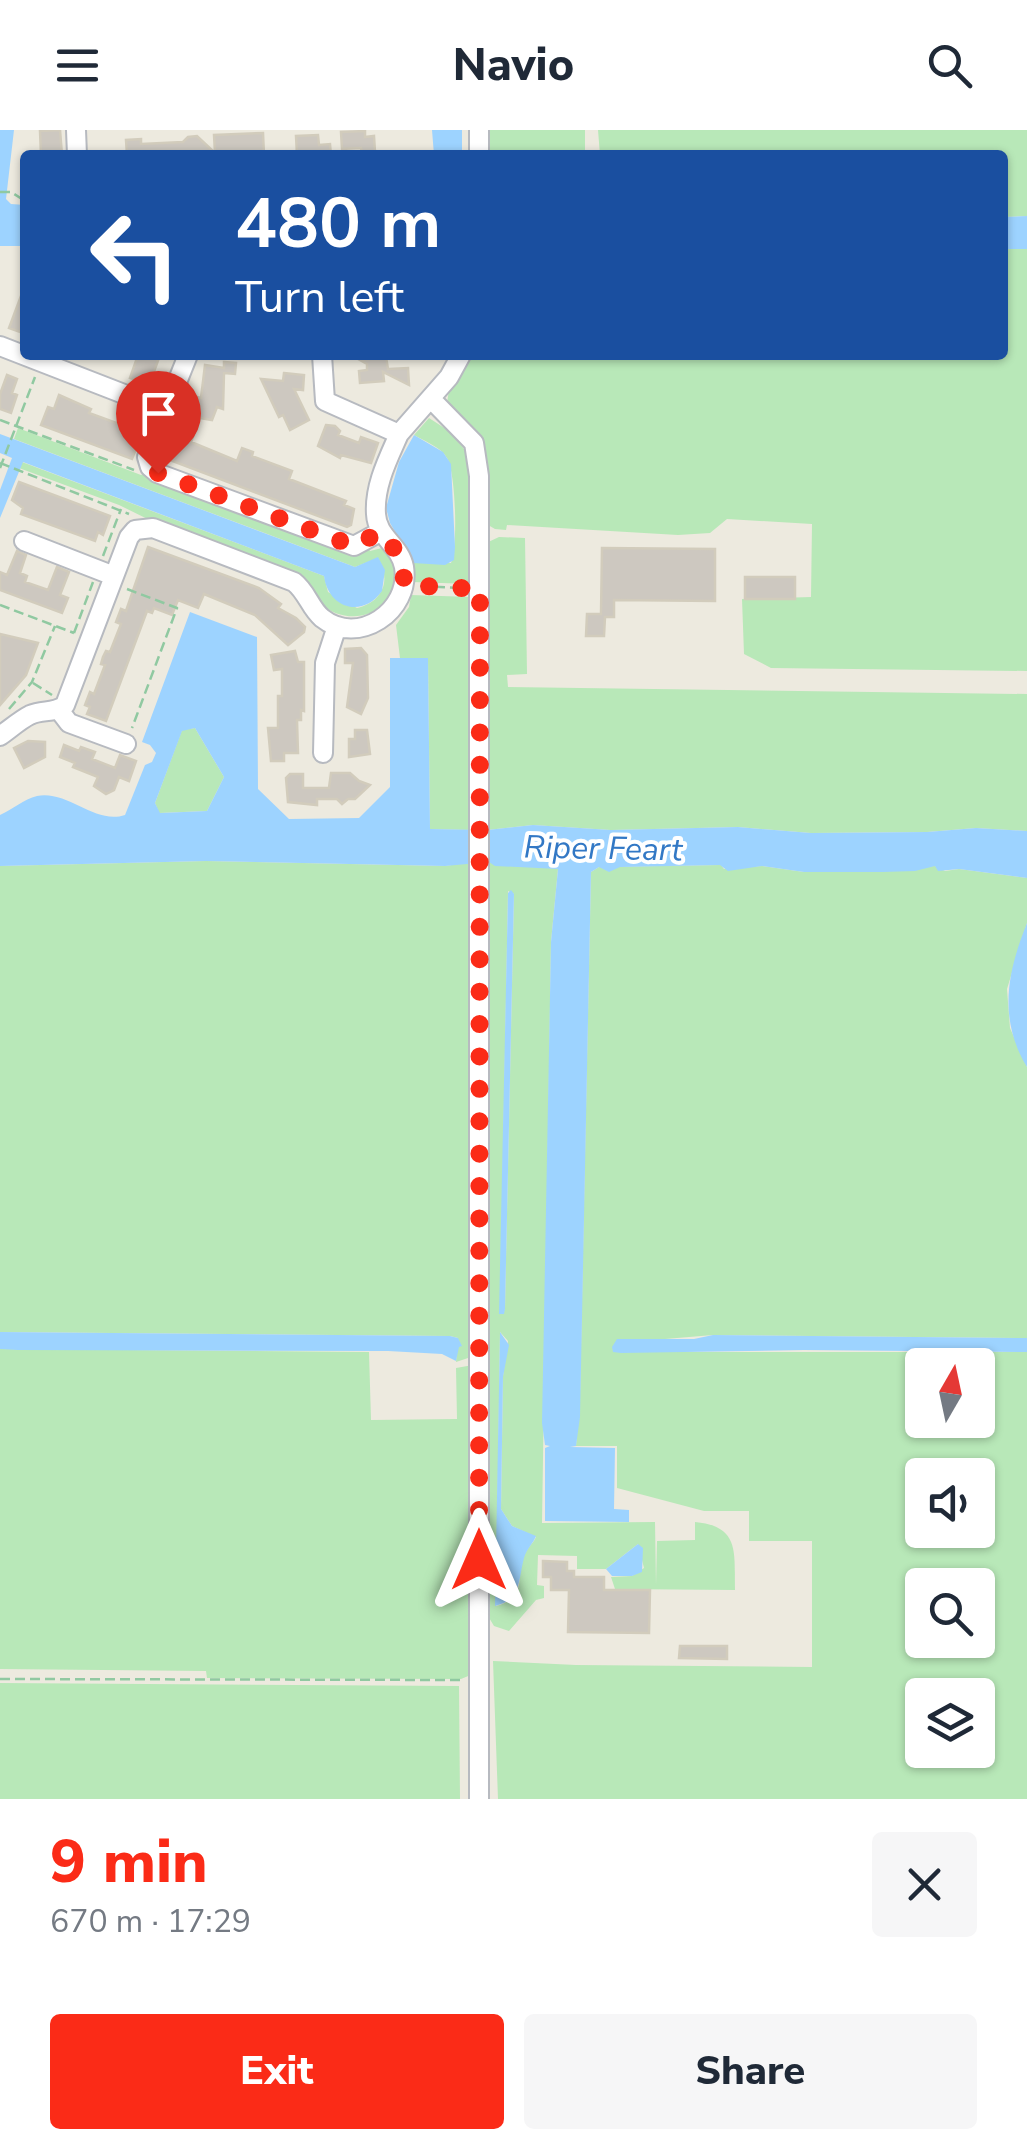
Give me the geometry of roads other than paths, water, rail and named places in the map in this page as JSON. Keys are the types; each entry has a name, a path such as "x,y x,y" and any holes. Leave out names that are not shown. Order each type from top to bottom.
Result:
{"street":[{"path":"48,360 165,410"},
{"path":"186,360 147,456 150,467 354,546 380,532"},
{"path":"322,360 325,401 400,434"},
{"path":"126,744 69,723 63,705 92,640 128,537 153,528 294,582 320,617 337,626 365,628 384,619 396,605 404,585 404,567 399,552 380,532 376,497 400,434 457,360"},
{"path":"430,399 474,443 478,458 479,1799"},
{"path":"24,542 113,580"},
{"path":"323,752 326,663 337,626"},
{"path":"0,736 27,716 63,705"}],"water":[{"path":"0,130 14,130 6,199 20,205 20,246 0,246"},
{"path":"432,130 462,130 462,150 434,150"},
{"path":"1027,216 1027,249 1008,249 1008,217"},
{"path":"0,434 355,567 378,557 385,570 382,591 365,605 347,606 332,596 324,576 23,462 0,518 0,490 12,458 0,453"},
{"path":"414,435 443,452 451,464 455,547 454,560 445,565 413,563 390,523 386,508 399,462"},
{"name":"Riper Feart","path":"190,612 257,637 258,789 289,819 359,818 390,787 390,658 428,658 430,829 487,830 533,825 611,830 738,827 811,833 976,828 1027,831 1027,878 959,869 938,871 935,866 883,872 804,872 762,866 728,871 720,865 620,867 609,872 599,867 591,872 580,1417 576,1446 570,1447 615,1448 614,1509 629,1510 629,1522 545,1521 545,1448 550,1446 545,1445 542,1423 551,942 558,869 495,866 489,862 445,866 206,861 0,866 0,815 32,797 60,798 103,815 125,815 145,765 152,762 156,753 142,742","holes":["195,728 224,777 207,811 160,813 155,803 182,731"]},
{"path":"511,890 514,894 505,1309 504,1314 499,1314 508,893"},
{"path":"1027,923 1027,1067 1012,1031 1009,996 1014,960"},
{"path":"0,1332 450,1336 458,1338 462,1346 456,1361 442,1354 388,1351 18,1350 0,1349"},
{"path":"500,1332 509,1345 503,1377 501,1509 512,1526 536,1536 525,1555 514,1594 495,1606"},
{"path":"713,1335 1027,1338 1027,1352 905,1348 621,1353 613,1352 612,1347 617,1339 694,1339"},
{"path":"638,1544 643,1548 642,1572 612,1576 606,1569"}]}
